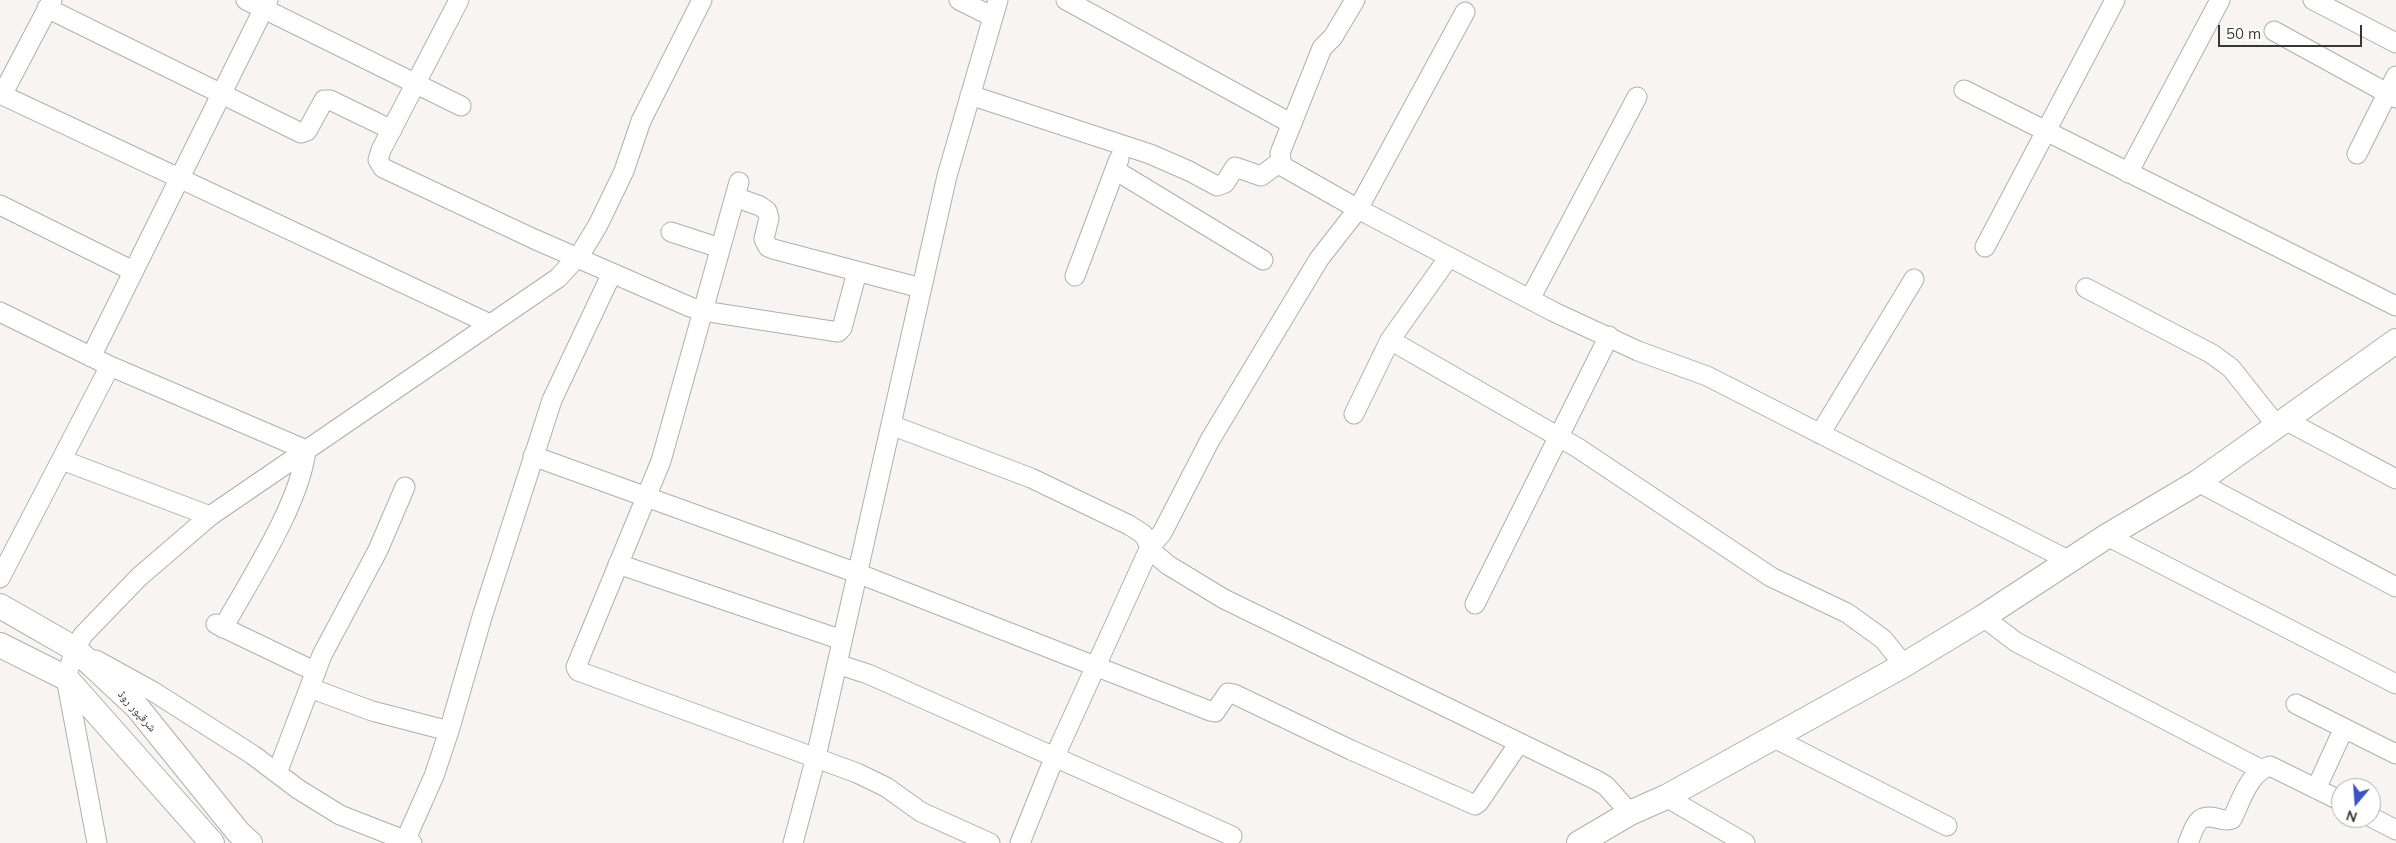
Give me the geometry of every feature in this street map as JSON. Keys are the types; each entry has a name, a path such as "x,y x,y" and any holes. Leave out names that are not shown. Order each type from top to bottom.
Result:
{"main road":[{"path":"1579,843 1630,813 1666,797 1774,738 1904,665 1983,617 2108,536 2198,482 2396,341"},
{"name":"شرقپور روڈ","path":"0,606 75,649 137,708 238,832 250,843"},
{"path":"0,645 66,678 212,843"}],"street":[{"path":"246,0 266,4 415,84 461,106"},
{"path":"459,0 379,156 379,164 383,168 577,258 703,311 838,332 842,328 857,272"},
{"path":"98,843 66,678 75,649 83,635 139,577 210,516 558,278 577,258 598,225 624,171 641,121 702,0"},
{"path":"793,843 816,757 947,176 996,9 959,0"},
{"path":"1066,0 1292,124"},
{"path":"1355,0 1334,37 1322,48 1280,153 1280,162 1286,169 1530,299 1638,350 1707,376 2070,561"},
{"path":"1985,247 2116,0"},
{"path":"2128,172 2220,0"},
{"path":"2313,0 2396,43"},
{"path":"392,130 327,100 322,102 306,132 301,133 49,4 1,95 490,324"},
{"path":"91,357 220,93 266,4"},
{"path":"1020,843 1094,667 1150,547 1162,532 1210,440 1319,259 1358,209 1465,12"},
{"path":"2274,32 2393,89 2357,154"},
{"path":"1964,90 2396,306"},
{"path":"970,95 1160,158 1217,186 1223,185 1235,167 1260,176 1280,162"},
{"path":"1530,299 1637,97"},
{"path":"1075,276 1124,146"},
{"path":"1115,170 1262,260"},
{"path":"921,288 768,247 764,240 769,218 767,211 737,190 661,461 577,662 576,669 877,781 920,812 990,843"},
{"path":"0,205 133,271"},
{"path":"671,232 720,248"},
{"path":"1354,414 1390,340 1449,257"},
{"path":"75,649 154,692 253,754 276,773 340,815 409,842 449,731 482,617 552,400 612,273"},
{"path":"1820,434 1914,280"},
{"path":"2086,288 2212,354 2231,368 2281,423 2396,479"},
{"path":"0,312 110,366 306,450"},
{"path":"1475,604 1609,336"},
{"path":"1390,340 1604,464 1772,577 1847,613 1883,639 1904,665"},
{"path":"0,578 110,366"},
{"path":"891,425 966,452 1068,495 1138,530 1147,539 1150,547 1168,565 1251,613 1598,781 1606,786 1630,813"},
{"path":"306,450 298,486 282,520 219,626 313,680 372,711 449,731"},
{"path":"534,456 645,498 857,573 1210,711 1215,712 1228,694 1234,694 1351,750 1474,804 1480,802 1520,743"},
{"path":"62,460 210,516"},
{"path":"2198,482 2396,587"},
{"path":"276,773 327,646 378,550 405,487"},
{"path":"2108,536 2396,684"},
{"path":"618,564 842,640"},
{"path":"1983,617 2016,642 2260,769"},
{"path":"837,664 868,674 1232,836"},
{"path":"2296,704 2396,754"},
{"path":"2316,789 2344,728"},
{"path":"1774,738 1947,826"},
{"path":"2188,843 2197,822 2202,817 2207,815 2228,820 2232,819 2254,776 2260,769 2270,766 2277,768 2331,796"},
{"path":"1666,797 1745,843"},
{"path":"2381,822 2396,830"}]}
